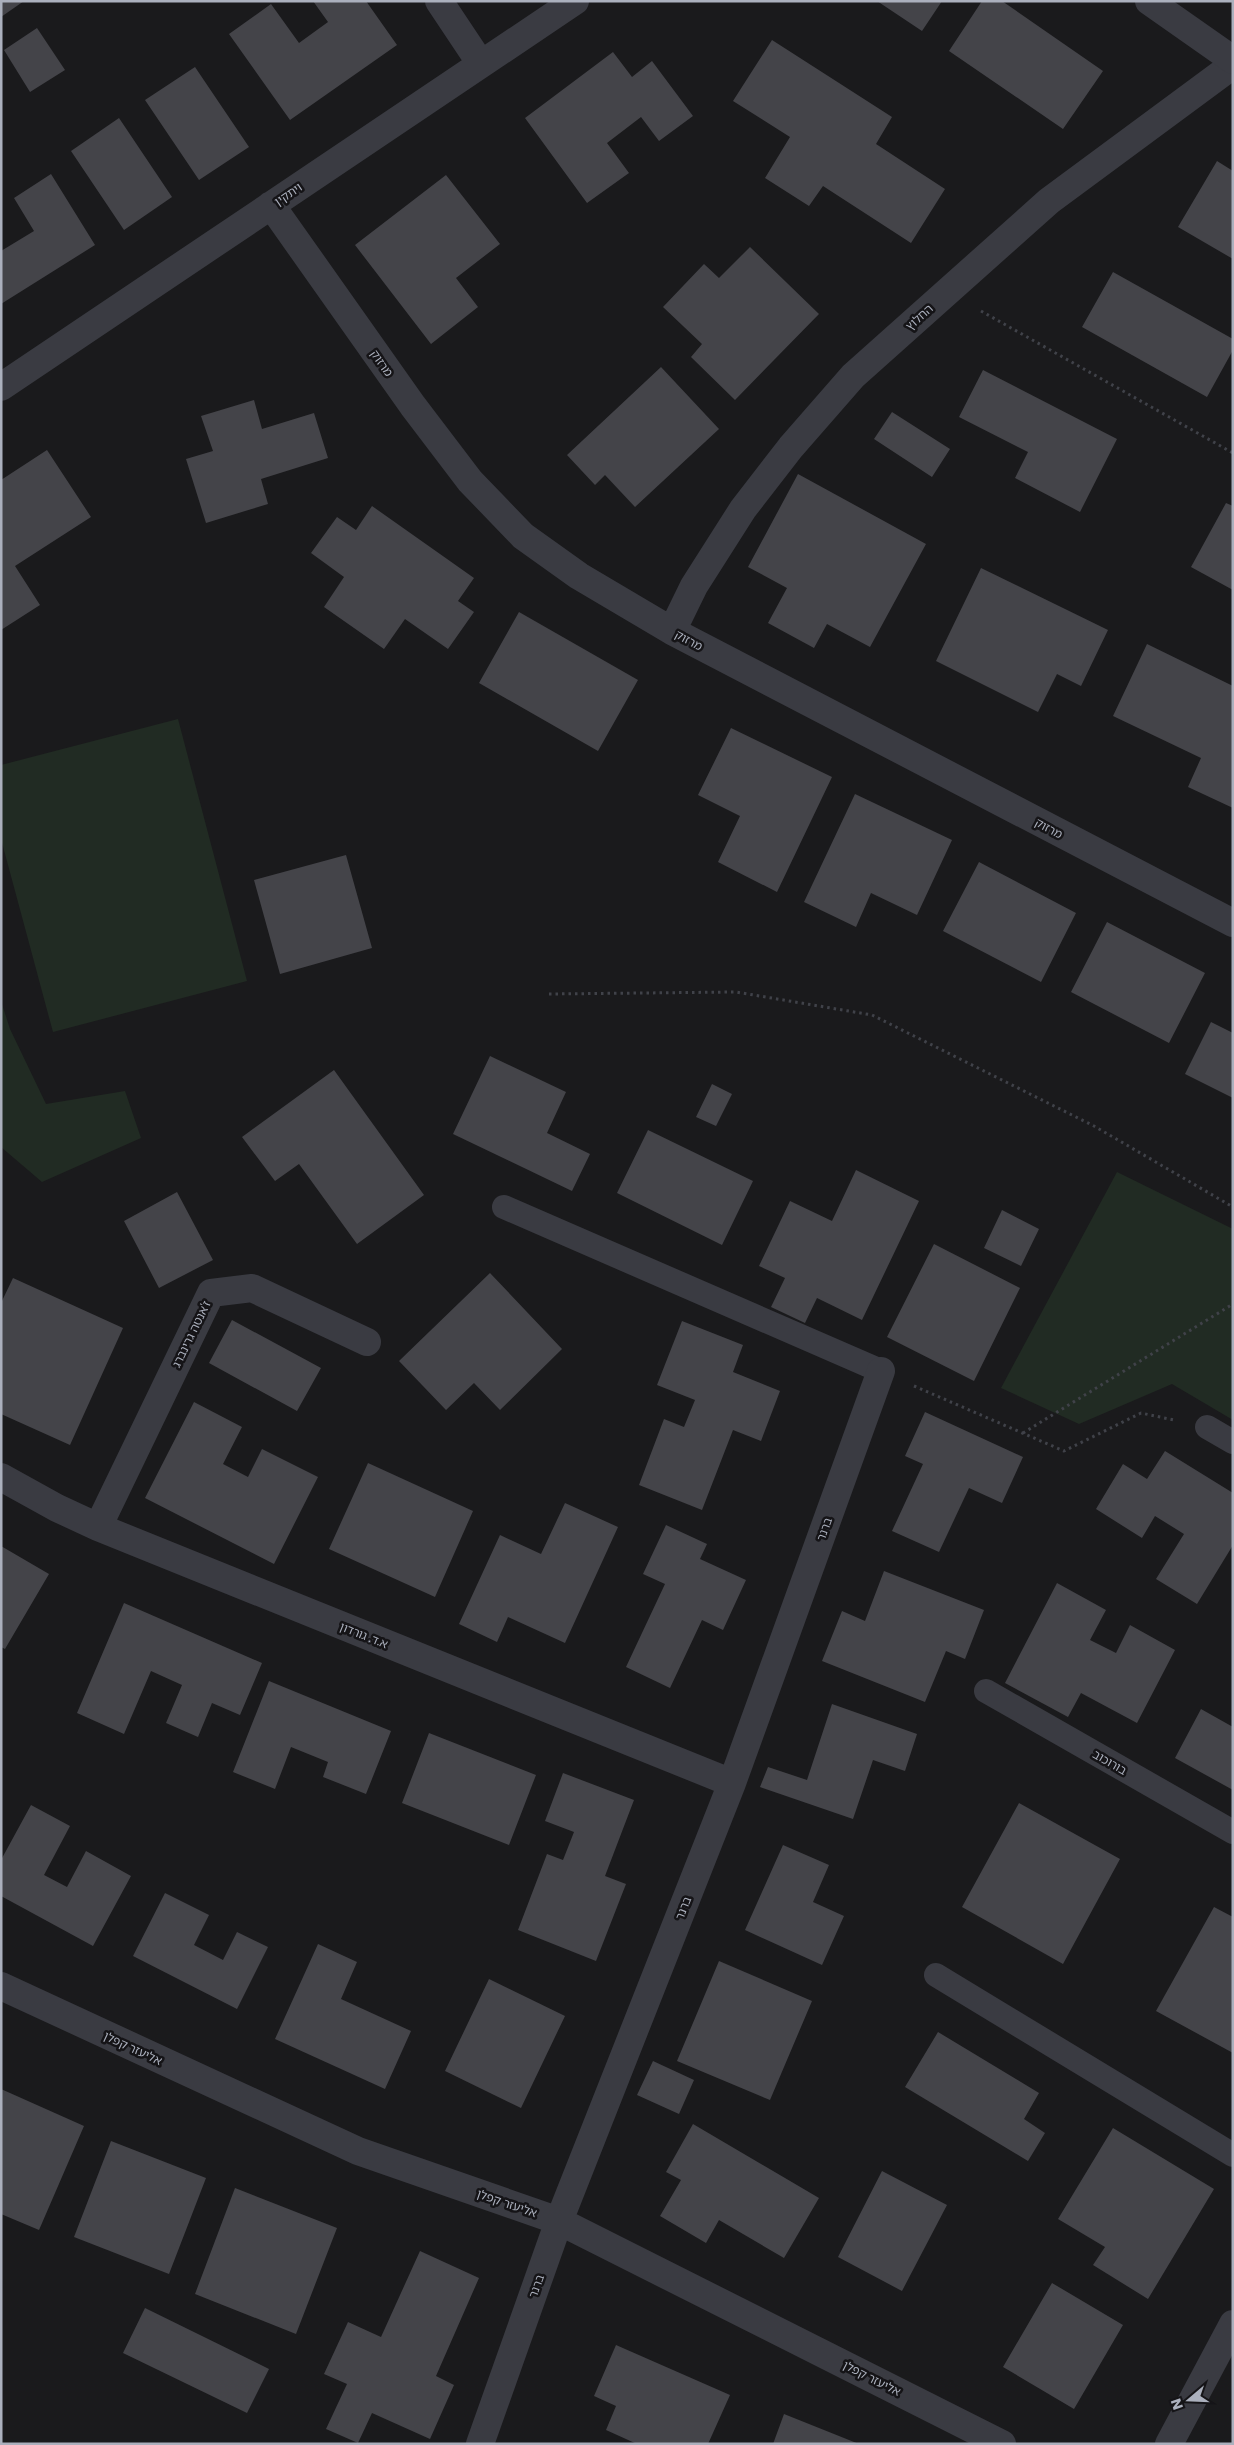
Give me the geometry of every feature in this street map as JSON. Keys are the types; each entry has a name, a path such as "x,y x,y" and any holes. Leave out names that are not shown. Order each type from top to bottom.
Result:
{"street":[{"path":"439,1 481,64"},
{"name":"ויתקין","path":"1,387 575,1"},
{"path":"1149,1 1233,60"},
{"name":"החלוץ","path":"672,631 694,586 743,509 791,447 854,376 1049,201 1233,64"},
{"name":"מרזוק","path":"271,205 413,406 470,481 523,536 579,576 672,631 1233,924"},
{"name":"ז'אנטה גרינברג","path":"98,1527 211,1293 252,1288 367,1342"},
{"name":"ברנר","path":"480,2444 559,2221 732,1784 881,1371"},
{"name":"א.ד. גורדון","path":"1,1477 57,1508 98,1527 732,1784"},
{"name":"אליעזר קפלן","path":"1,1986 358,2151 559,2221 1002,2444"},
{"path":"1169,2444 1233,2324"}],"lane":[{"path":"504,1207 881,1371"},
{"path":"1207,1427 1233,1442"},
{"name":"בורוכוב","path":"986,1691 1233,1832"},
{"path":"936,1975 1233,2155"}],"path":[{"path":"948,292 1233,453"},
{"path":"549,994 736,992 872,1015 1094,1126 1233,1207"},
{"path":"1022,1433 1233,1304"},
{"path":"881,1371 1064,1451 1140,1414 1207,1427"}],"shaded area":[{"path":"178,719 247,981 53,1032 1,839 1,765"},
{"path":"1,1001 10,1029 46,1104 125,1091 141,1138 42,1182 1,1147"},
{"path":"1117,1172 1233,1229 1233,1420 1172,1384 1079,1424 1001,1388"}],"building":[{"path":"1,1 24,1 1,17"},
{"path":"313,1 366,1 397,45 290,120 229,34 271,4 299,43 328,22"},
{"path":"877,1 942,1 922,31"},
{"path":"982,1 1002,1 1103,71 1063,129 949,51"},
{"path":"37,28 65,70 30,92 4,50"},
{"path":"772,40 892,117 876,144 945,189 911,243 823,186 809,206 765,178 790,137 733,101"},
{"path":"613,52 632,77 652,61 693,116 659,141 641,117 607,143 629,173 587,203 525,118"},
{"path":"195,67 249,147 199,180 145,100"},
{"path":"119,118 172,197 124,230 71,151"},
{"path":"1217,161 1233,171 1233,259 1178,227"},
{"path":"51,174 95,245 1,304 1,251 34,231 14,198"},
{"path":"446,175 500,244 456,278 478,307 431,344 355,245"},
{"path":"750,247 819,314 735,400 691,357 702,344 663,307 704,264 719,278"},
{"path":"1113,272 1233,339 1233,350 1207,397 1082,327"},
{"path":"661,367 719,429 635,507 605,475 595,485 567,455"},
{"path":"983,370 1117,439 1080,512 1015,478 1028,452 959,417"},
{"path":"254,400 262,429 314,413 328,458 261,479 268,504 206,523 186,459 213,451 201,416"},
{"path":"892,412 950,449 932,477 874,439"},
{"path":"47,450 91,517 15,566 40,605 1,630 1,480"},
{"path":"798,474 926,544 870,647 827,624 814,648 768,623 787,588 748,567"},
{"path":"1226,503 1233,506 1233,590 1191,567"},
{"path":"372,506 474,578 458,601 474,612 448,649 405,619 384,649 324,607 344,577 311,553 337,517 356,530"},
{"path":"981,568 1108,630 1081,686 1057,674 1038,712 936,661"},
{"path":"519,612 638,680 598,751 479,683"},
{"path":"1147,644 1233,686 1233,808 1188,787 1201,758 1113,716"},
{"path":"731,728 832,777 777,892 718,862 740,816 698,795"},
{"path":"855,794 952,840 917,915 871,893 856,927 804,902"},
{"path":"346,855 372,948 280,974 254,880"},
{"path":"979,862 1076,913 1041,982 943,931"},
{"path":"1107,922 1205,973 1169,1043 1071,992"},
{"path":"1211,1022 1233,1033 1233,1098 1185,1074"},
{"path":"490,1056 566,1092 547,1133 590,1154 572,1191 453,1134"},
{"path":"334,1070 424,1195 357,1244 299,1164 275,1181 242,1137"},
{"path":"712,1084 732,1094 716,1126 696,1117"},
{"path":"648,1130 753,1181 722,1245 617,1193"},
{"path":"856,1170 919,1201 862,1320 817,1298 805,1323 771,1307 785,1278 759,1266 790,1201 832,1221"},
{"path":"177,1192 213,1260 159,1288 124,1221"},
{"path":"1002,1210 1039,1229 1021,1266 984,1248"},
{"path":"934,1244 1020,1288 974,1381 887,1337"},
{"path":"490,1273 562,1349 500,1410 474,1383 446,1410 399,1361"},
{"path":"13,1278 123,1328 70,1445 1,1414 1,1303"},
{"path":"232,1320 321,1368 297,1411 209,1363"},
{"path":"682,1321 743,1345 733,1372 780,1391 761,1441 733,1430 702,1510 639,1485 664,1419 684,1427 695,1400 657,1385"},
{"path":"194,1402 242,1427 223,1464 248,1477 262,1449 318,1477 274,1564 145,1498"},
{"path":"925,1412 1023,1457 1002,1503 969,1488 939,1552 892,1531 923,1464 905,1456"},
{"path":"1165,1451 1233,1493 1233,1545 1197,1604 1156,1579 1184,1534 1155,1516 1142,1538 1096,1509 1123,1464 1147,1479"},
{"path":"368,1463 473,1511 435,1597 329,1549"},
{"path":"565,1503 618,1527 565,1643 508,1617 497,1642 459,1624 500,1535 541,1554"},
{"path":"666,1525 707,1544 700,1559 746,1580 723,1630 702,1620 670,1688 626,1667 665,1584 643,1574"},
{"path":"1,1546 49,1574 5,1649 1,1647"},
{"path":"884,1571 984,1610 965,1659 946,1651 925,1702 822,1661 842,1611 865,1621"},
{"path":"1057,1583 1106,1610 1090,1640 1116,1653 1130,1625 1175,1650 1137,1723 1081,1693 1068,1717 1005,1683"},
{"path":"124,1603 262,1663 240,1715 212,1703 198,1737 166,1723 182,1685 151,1671 124,1734 77,1713"},
{"path":"269,1681 391,1731 366,1794 323,1777 328,1762 291,1747 275,1789 233,1772"},
{"path":"832,1704 917,1734 905,1771 873,1760 853,1819 760,1787 768,1767 807,1780"},
{"path":"1201,1709 1233,1727 1233,1790 1175,1758"},
{"path":"429,1733 536,1775 509,1845 402,1803"},
{"path":"563,1773 634,1800 605,1876 626,1884 596,1961 518,1930 547,1854 563,1860 574,1832 545,1821"},
{"path":"1019,1803 1120,1859 1063,1964 962,1907"},
{"path":"31,1805 70,1826 44,1875 67,1887 86,1851 131,1876 93,1946 1,1896 1,1860"},
{"path":"783,1845 829,1865 813,1902 844,1916 822,1965 745,1930"},
{"path":"165,1893 209,1915 194,1945 223,1960 237,1932 268,1947 237,2009 133,1956"},
{"path":"1214,1907 1233,1917 1233,2053 1156,2011"},
{"path":"318,1944 357,1962 341,1999 411,2031 385,2089 275,2039"},
{"path":"719,1961 812,2001 770,2100 677,2061"},
{"path":"489,1979 565,2016 521,2108 445,2071"},
{"path":"938,2032 1039,2093 1024,2119 1045,2133 1028,2161 905,2087"},
{"path":"653,2061 694,2080 679,2114 637,2095"},
{"path":"1,2089 84,2126 39,2230 1,2214"},
{"path":"693,2124 819,2198 784,2258 719,2220 706,2243 660,2216 681,2180 666,2172"},
{"path":"1113,2128 1214,2189 1148,2299 1093,2265 1105,2247 1058,2219"},
{"path":"111,2141 206,2178 169,2274 74,2237"},
{"path":"882,2171 947,2205 902,2291 838,2257"},
{"path":"235,2188 337,2228 296,2334 195,2294"},
{"path":"420,2251 479,2278 436,2376 454,2385 430,2439 372,2413 358,2443 326,2429 347,2384 324,2374 348,2322 381,2337"},
{"path":"1052,2283 1123,2325 1074,2409 1003,2367"},
{"path":"145,2308 269,2369 247,2413 123,2353"},
{"path":"616,2345 730,2395 708,2444 637,2444 606,2430 616,2406 594,2396"},
{"path":"784,2414 859,2444 773,2444"}]}
